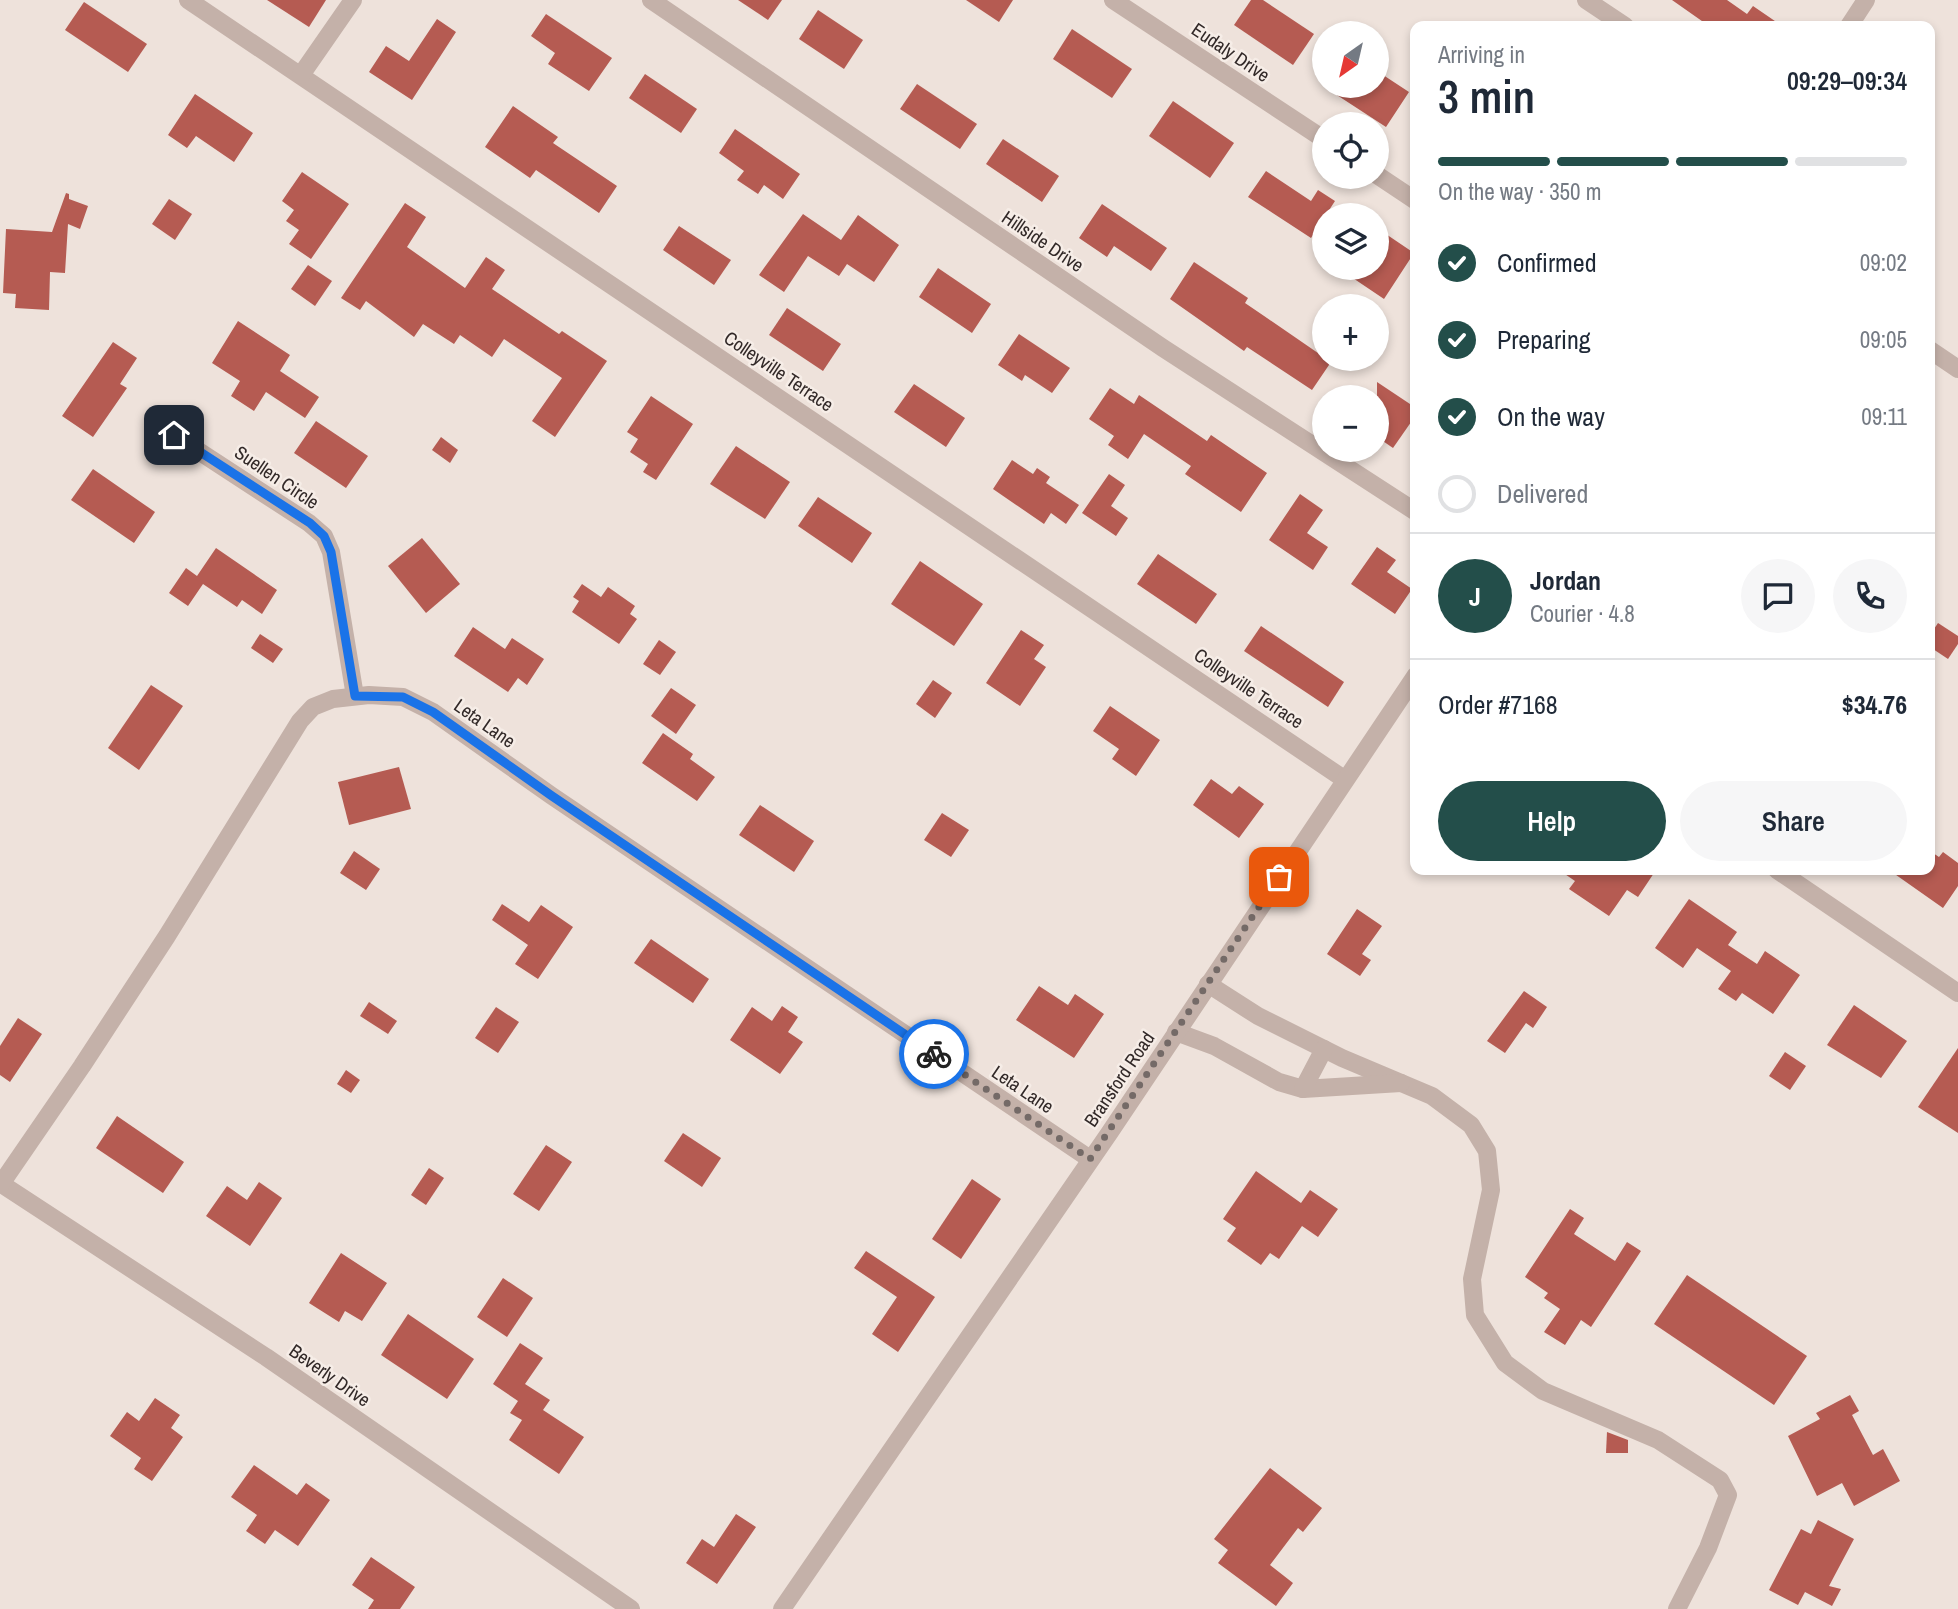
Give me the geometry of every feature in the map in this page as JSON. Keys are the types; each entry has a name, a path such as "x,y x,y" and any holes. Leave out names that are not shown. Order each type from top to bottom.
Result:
{"street":[{"name":"Colleyville Terrace","path":"188,0 1344,779"},
{"path":"301,75 354,0"},
{"name":"Hillside Drive","path":"651,0 1163,348 1410,508"},
{"name":"Eudaly Drive","path":"1113,0 1312,131"},
{"path":"1586,0 1618,21"},
{"path":"1852,21 1866,0"},
{"path":"1389,183 1410,197"},
{"path":"1935,353 1958,369"},
{"name":"Suellen Circle","path":"174,435 270,495 324,536 331,552 355,696"},
{"name":"Bransford Road","path":"782,1609 1090,1159 1410,684"},
{"name":"Leta Lane","path":"0,1183 82,1066 160,946 300,721 313,707 333,699 355,696 403,697 433,712 552,796 1090,1159"},
{"path":"1784,875 1958,993"},
{"path":"1208,984 1258,1016 1324,1049 1432,1096 1471,1125 1487,1151 1491,1190 1472,1279 1475,1315 1505,1363 1543,1391 1658,1440 1720,1480 1728,1495 1708,1548 1676,1609"},
{"path":"1176,1032 1213,1046 1279,1082 1303,1089 1404,1083"},
{"path":"1303,1089 1324,1049"},
{"name":"Beverly Drive","path":"0,1183 266,1357 631,1609"}],"building":[{"path":"267,0 326,0 309,27"},
{"path":"738,0 782,0 768,20"},
{"path":"966,0 1013,0 999,22"},
{"path":"1251,0 1263,0 1312,33 1312,37 1293,65 1234,25"},
{"path":"1672,0 1727,0 1747,14 1753,6 1775,21 1702,21"},
{"path":"84,2 147,44 128,72 65,30"},
{"path":"818,10 863,40 844,69 799,39"},
{"path":"546,14 612,58 589,91 548,64 555,53 531,36"},
{"path":"437,19 456,32 412,100 369,72 386,46 409,61"},
{"path":"1072,29 1132,69 1112,98 1053,59"},
{"path":"645,74 697,109 681,133 629,98"},
{"path":"1390,80 1409,92 1389,122 1389,112 1363,112 1341,98 1390,98"},
{"path":"917,84 977,124 960,149 900,109"},
{"path":"195,94 253,133 234,162 196,136 187,148 168,135"},
{"path":"1173,101 1234,143 1210,178 1149,136"},
{"path":"513,106 558,137 553,143 617,186 599,213 536,170 530,178 485,147"},
{"path":"735,129 800,174 783,199 764,185 758,194 737,180 744,171 719,153"},
{"path":"1003,139 1059,176 1042,202 986,164"},
{"path":"1266,171 1311,201 1318,190 1335,201 1312,203 1311,238 1248,197"},
{"path":"302,172 349,204 311,259 289,244 299,230 286,221 294,210 282,201"},
{"path":"66,193 69,194 69,199 88,206 80,229 68,224 65,273 50,272 49,310 15,308 16,294 3,293 6,229 52,232"},
{"path":"169,199 192,214 175,240 152,224"},
{"path":"405,203 426,217 407,247 465,288 486,257 505,270 492,289 559,334 562,331 607,361 555,437 532,421 562,378 504,339 492,357 460,335 454,344 423,324 414,337 366,301 360,310 341,298"},
{"path":"1102,204 1167,248 1151,271 1114,246 1107,257 1079,238"},
{"path":"803,214 841,240 858,215 899,245 874,282 847,264 839,276 808,256 784,292 759,275"},
{"path":"679,226 731,260 714,285 663,250"},
{"path":"1389,236 1410,250 1410,259 1387,294 1377,294 1356,280 1389,280"},
{"path":"1194,262 1248,298 1245,303 1312,349 1312,371 1325,371 1315,385 1312,385 1312,390 1247,347 1244,351 1170,299"},
{"path":"308,265 332,281 315,306 291,289"},
{"path":"938,268 991,304 972,333 919,297"},
{"path":"787,308 841,344 823,371 769,335"},
{"path":"238,321 290,355 280,371 319,397 305,418 266,392 254,411 231,396 240,381 212,363"},
{"path":"1019,334 1070,368 1052,393 1025,375 1022,381 998,365"},
{"path":"113,342 137,358 120,384 127,388 93,437 62,416"},
{"path":"914,384 965,418 946,447 894,412"},
{"path":"1110,388 1134,404 1139,395 1207,441 1211,435 1267,473 1241,512 1185,474 1191,466 1144,434 1128,459 1108,445 1114,436 1089,419"},
{"path":"1389,390 1410,404 1410,424 1393,448 1389,445"},
{"path":"651,396 693,424 656,480 643,472 648,464 630,452 638,439 627,432"},
{"path":"316,421 368,456 346,488 294,453"},
{"path":"441,437 458,450 450,463 432,450"},
{"path":"736,446 790,482 765,519 710,484"},
{"path":"1012,460 1033,474 1037,468 1050,477 1046,483 1079,505 1066,524 1051,513 1044,524 993,489"},
{"path":"93,469 155,512 134,543 71,500"},
{"path":"1109,474 1125,485 1111,506 1128,518 1116,536 1082,513"},
{"path":"1300,494 1323,510 1307,533 1328,547 1313,570 1269,540"},
{"path":"818,497 872,533 852,563 798,526"},
{"path":"422,538 460,584 426,613 388,566"},
{"path":"1377,547 1396,560 1387,572 1410,588 1410,592 1395,614 1351,584"},
{"path":"216,548 277,590 262,614 242,600 237,607 203,584 188,606 169,593 186,568 197,576"},
{"path":"1158,554 1217,594 1196,624 1137,584"},
{"path":"920,561 983,604 954,646 891,604"},
{"path":"582,584 601,597 608,587 635,606 630,614 637,619 619,644 572,612 579,601 573,597"},
{"path":"1938,623 1958,636 1958,644 1948,659 1935,650 1935,628"},
{"path":"1261,626 1344,682 1328,707 1244,651"},
{"path":"473,627 505,649 512,638 544,659 527,685 518,678 508,692 454,656"},
{"path":"1021,630 1044,645 1034,659 1046,667 1020,706 986,683"},
{"path":"260,634 283,649 273,663 251,648"},
{"path":"659,640 676,652 660,675 643,664"},
{"path":"933,680 952,693 935,718 916,704"},
{"path":"151,685 183,706 139,770 108,748"},
{"path":"671,688 696,705 676,734 651,716"},
{"path":"1110,706 1160,740 1136,776 1112,759 1119,749 1093,731"},
{"path":"663,733 693,754 690,759 715,777 697,801 642,763"},
{"path":"399,767 411,809 349,825 338,782"},
{"path":"1211,779 1232,794 1239,786 1264,804 1239,838 1193,805"},
{"path":"760,805 814,841 794,872 739,835"},
{"path":"942,813 969,830 951,857 924,840"},
{"path":"354,851 380,869 366,890 340,873"},
{"path":"1943,852 1958,863 1958,886 1943,908 1896,875 1935,875 1935,854 1939,857"},
{"path":"1566,875 1653,875 1638,897 1627,890 1609,916 1569,889 1575,881"},
{"path":"1689,899 1737,932 1728,945 1757,964 1765,951 1800,975 1773,1014 1742,993 1736,1001 1718,989 1731,971 1697,948 1683,968 1655,948"},
{"path":"502,904 529,922 541,905 573,927 538,979 515,964 528,945 492,920"},
{"path":"1357,909 1382,926 1362,954 1371,960 1360,976 1327,954"},
{"path":"651,939 709,979 693,1003 634,963"},
{"path":"1039,986 1068,1005 1075,994 1104,1014 1074,1058 1016,1020"},
{"path":"1524,991 1547,1007 1533,1028 1526,1023 1505,1053 1487,1041"},
{"path":"369,1002 397,1021 388,1034 360,1016"},
{"path":"1854,1005 1907,1041 1881,1078 1827,1045"},
{"path":"782,1006 798,1017 788,1032 803,1042 780,1074 730,1040 752,1007 772,1021"},
{"path":"496,1007 519,1022 498,1053 475,1038"},
{"path":"18,1018 42,1034 10,1082 0,1075 0,1046"},
{"path":"1958,1048 1958,1133 1918,1107"},
{"path":"1785,1052 1806,1066 1790,1090 1769,1076"},
{"path":"346,1070 360,1080 351,1093 337,1084"},
{"path":"117,1116 184,1162 163,1193 96,1148"},
{"path":"683,1133 721,1158 702,1187 664,1161"},
{"path":"546,1145 572,1162 539,1211 513,1194"},
{"path":"429,1168 444,1178 426,1205 411,1195"},
{"path":"1256,1171 1301,1203 1310,1190 1338,1209 1318,1237 1302,1226 1279,1259 1270,1253 1261,1265 1227,1241 1236,1228 1223,1219"},
{"path":"972,1179 1001,1199 961,1259 932,1239"},
{"path":"259,1182 282,1198 250,1246 206,1216 227,1186 247,1200"},
{"path":"1570,1209 1584,1218 1574,1234 1615,1261 1627,1242 1641,1251 1591,1327 1581,1320 1565,1345 1544,1332 1560,1309 1544,1298 1548,1293 1525,1277"},
{"path":"866,1251 935,1297 898,1352 872,1334 897,1297 854,1268"},
{"path":"341,1253 387,1283 362,1321 345,1311 339,1322 309,1303"},
{"path":"1687,1275 1807,1356 1774,1405 1654,1324"},
{"path":"503,1278 533,1298 507,1337 477,1317"},
{"path":"408,1314 474,1359 447,1399 381,1355"},
{"path":"520,1343 543,1358 525,1384 550,1400 543,1410 584,1437 559,1474 509,1440 522,1420 510,1413 518,1401 493,1384"},
{"path":"1850,1395 1859,1411 1852,1415 1873,1455 1883,1449 1900,1481 1854,1506 1842,1483 1817,1496 1788,1436 1820,1419 1816,1413"},
{"path":"155,1398 180,1415 171,1428 183,1437 152,1481 134,1469 141,1458 110,1436 127,1412 139,1421"},
{"path":"1607,1432 1628,1440 1628,1453 1606,1453"},
{"path":"254,1465 297,1495 306,1483 330,1500 298,1546 275,1530 265,1544 246,1531 257,1515 231,1497"},
{"path":"1270,1468 1322,1508 1303,1532 1298,1528 1270,1565 1293,1583 1276,1606 1218,1563 1228,1550 1214,1539"},
{"path":"736,1514 756,1527 717,1584 686,1563 702,1539 714,1547"},
{"path":"1818,1520 1854,1539 1829,1586 1841,1589 1832,1606 1805,1592 1798,1605 1769,1590 1801,1529 1811,1534"},
{"path":"371,1557 415,1587 400,1609 368,1609 374,1600 352,1585"}],"way so far":[{"path":"934,1054 1090,1159 1279,877"}],"route":[{"path":"174,435 270,495 324,536 331,552 355,696 403,697 433,712 552,796 934,1054"}]}
